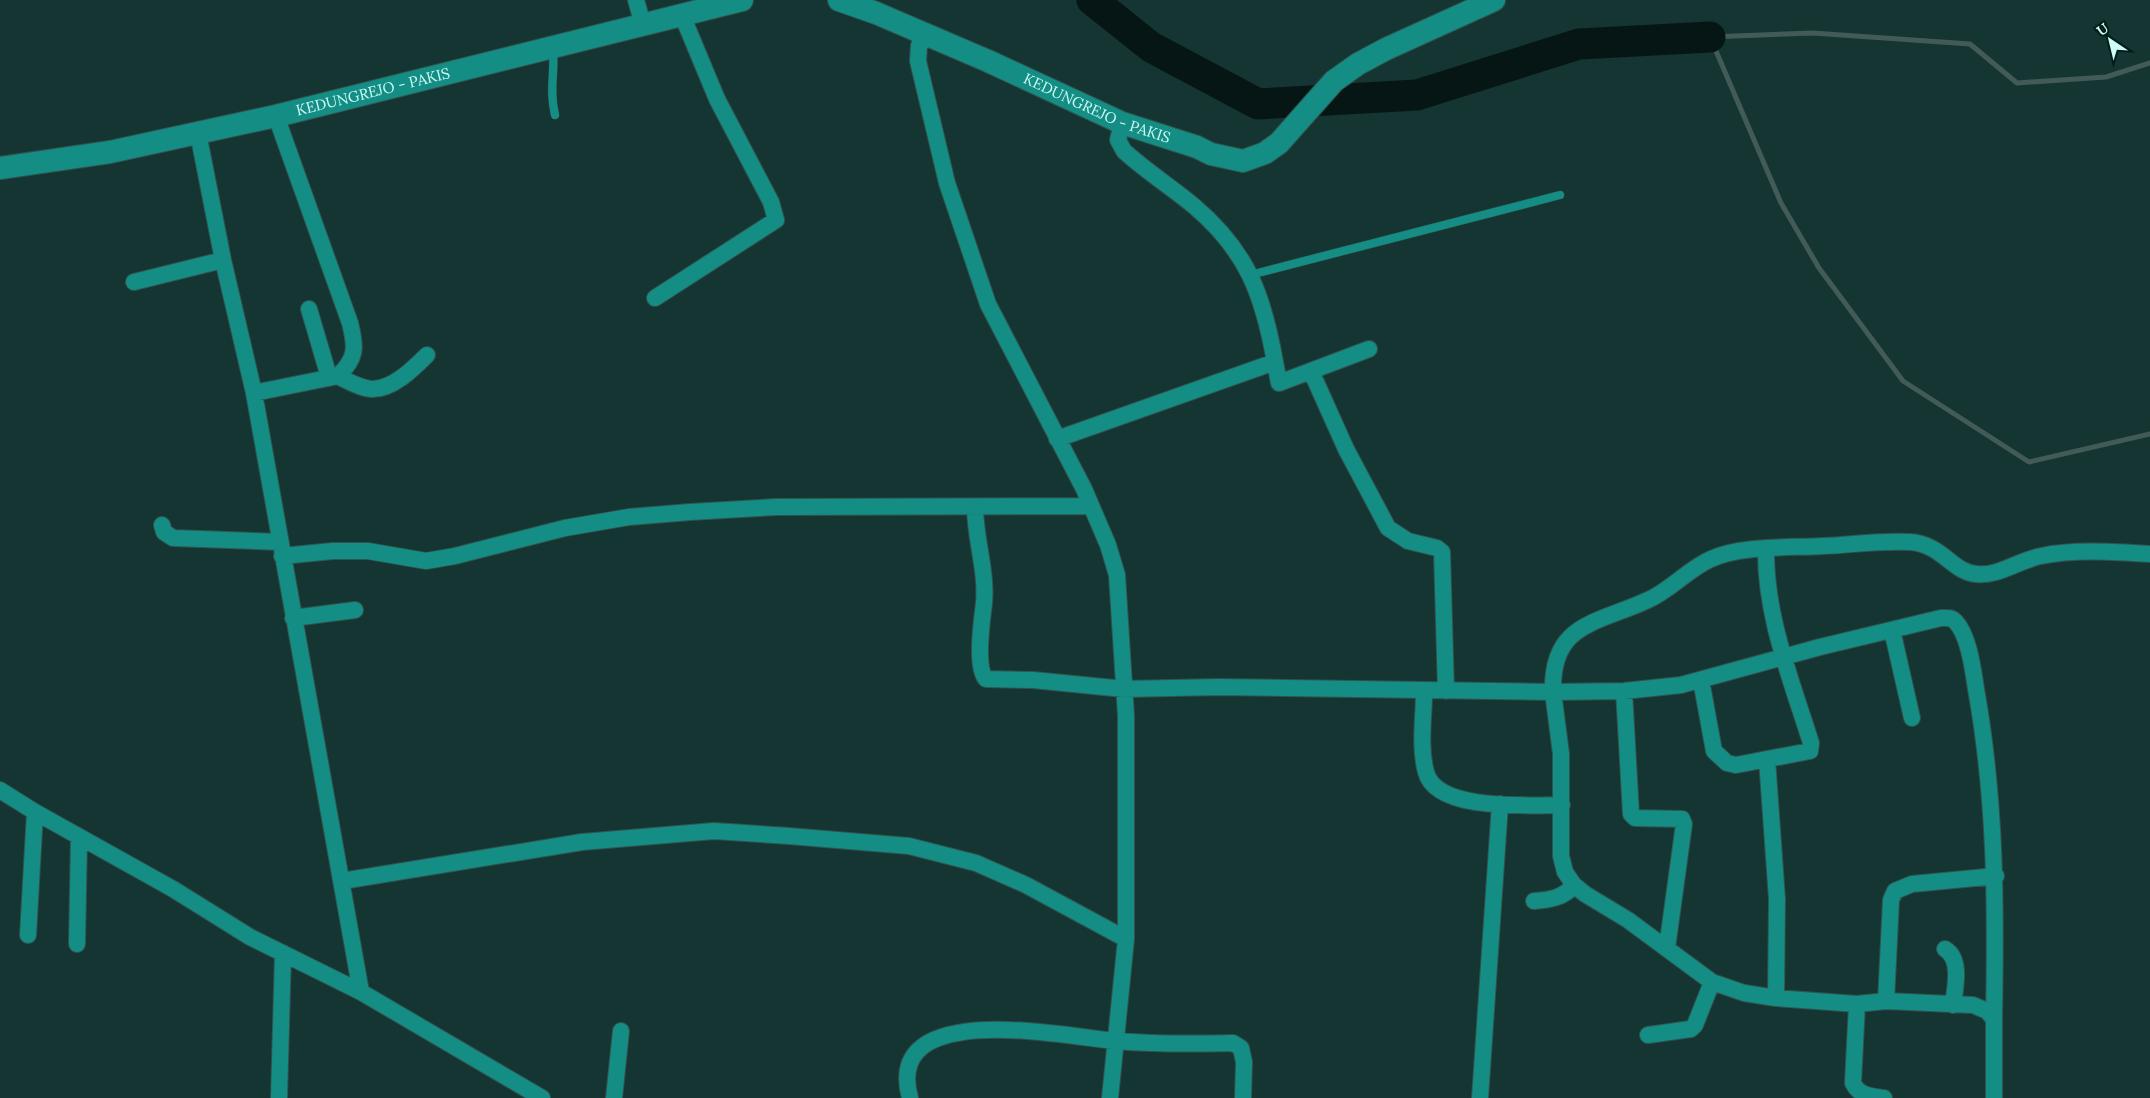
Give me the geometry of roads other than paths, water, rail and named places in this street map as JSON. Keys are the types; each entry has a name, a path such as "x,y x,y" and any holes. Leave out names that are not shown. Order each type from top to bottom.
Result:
{"main road":[{"name":"KEDUNGREJO - PAKIS","path":"0,168 110,152 276,116 643,25 694,8 742,0"},
{"name":"KEDUNGREJO - PAKIS","path":"839,0 876,13 988,61 1122,122 1197,147 1211,154 1243,161 1265,153 1279,143 1334,81 1386,49 1494,0"}],"street":[{"path":"636,0 643,25"},
{"path":"654,298 776,220 771,202 717,99 694,8"},
{"path":"928,36 919,45 918,61 957,216 988,304 1088,498 1117,575 1126,716 1126,939 1110,1098"},
{"path":"254,393 333,377 346,368 355,350 350,322 276,116"},
{"path":"1122,122 1118,140 1124,151 1193,205 1238,252 1250,275 1269,328 1279,383 1369,349"},
{"path":"198,133 223,260 254,393 361,992"},
{"path":"134,282 223,260"},
{"path":"309,309 333,377"},
{"path":"333,377 360,386 378,388 401,377 427,355"},
{"path":"1057,439 1274,362"},
{"path":"1311,371 1343,442 1388,528 1408,541 1437,548 1442,552 1446,691"},
{"path":"162,525 164,532 173,538 282,549 368,551 426,561 455,556 565,528 629,517 776,507 975,507 1088,498"},
{"path":"975,507 975,527 984,583 980,630 981,665 984,677 994,681 1033,680 1124,689 1219,687 1424,692 1624,691 1672,686 1701,680 1892,630 1941,618 1951,618 1962,632 1971,657 1985,739 1996,876 1994,1098"},
{"path":"1994,1019 1987,1011 1973,1005 1886,1001 1857,1004 1776,998 1744,993 1712,982 1667,948 1574,885 1562,864 1561,754 1553,692 1554,663 1562,643 1584,627 1654,598 1711,559 1724,554 1766,549 1916,542 1932,547 1958,567 1976,574 1988,574 2042,555 2087,552 2150,554"},
{"path":"1701,680 1714,751 1718,757 1736,765 1810,751 1811,743 1771,612 1766,571 1766,549"},
{"path":"293,618 355,610"},
{"path":"1892,630 1912,718"},
{"path":"1624,691 1631,814 1635,818 1682,819 1684,824 1667,948"},
{"path":"1424,692 1424,760 1426,774 1433,785 1448,796 1500,804 1562,805"},
{"path":"1767,759 1777,899 1776,998"},
{"path":"0,790 79,838 173,889 250,937 361,992 542,1098"},
{"path":"1480,1098 1500,804"},
{"path":"28,935 35,812"},
{"path":"342,881 600,840 714,831 789,836 909,846 945,853 976,863 1026,885 1126,939"},
{"path":"77,944 79,838"},
{"path":"1886,1001 1892,900 1895,891 1912,884 1996,876"},
{"path":"1534,901 1555,898 1570,890 1574,885"},
{"path":"1945,949 1952,955 1956,970 1953,1005"},
{"path":"279,1098 283,953"},
{"path":"1648,1035 1691,1029 1696,1025 1712,982"},
{"path":"1857,1004 1854,1082 1856,1090 1863,1094 1884,1098"},
{"path":"910,1098 906,1079 916,1053 932,1039 982,1030 1005,1029 1040,1031 1117,1041 1233,1043 1241,1048 1244,1062 1243,1098"},
{"path":"614,1098 621,1031"}],"lane":[{"path":"552,47 554,65 550,87 555,115"},
{"path":"1250,275 1560,195"}],"waterway":[{"path":"1092,0 1151,47 1258,104 1417,95 1579,44 1710,37"},
{"path":"2150,63 2106,77 2017,83 1970,44 1813,33 1710,37 1781,203 1819,268 1903,381 2029,462 2150,434"}]}
